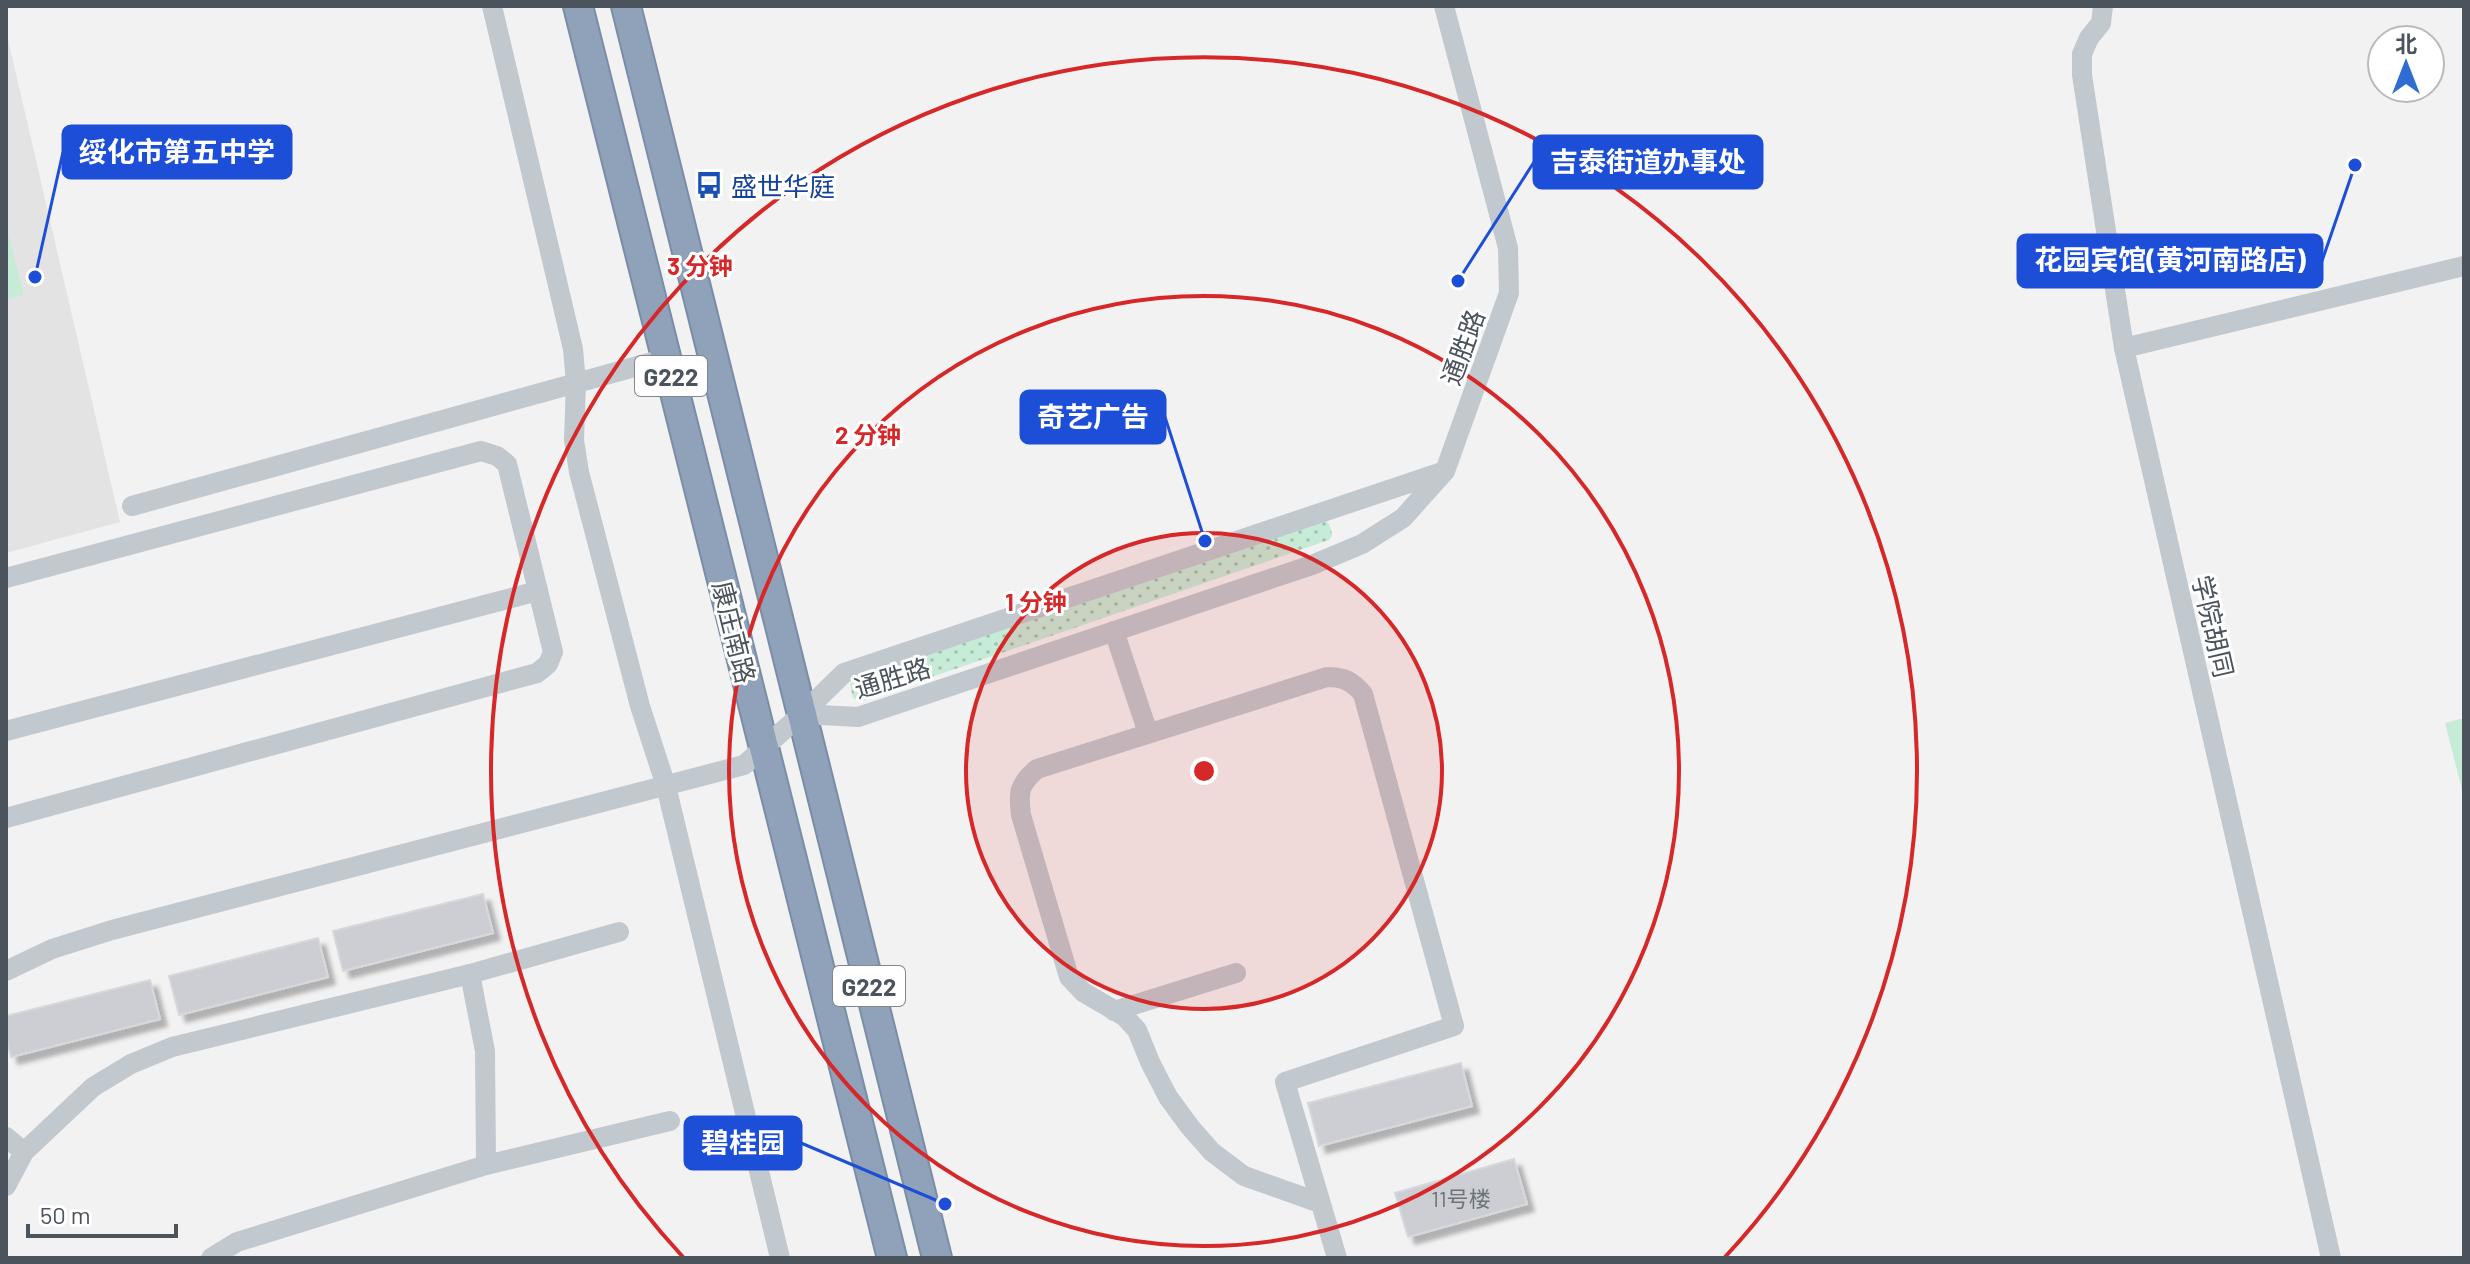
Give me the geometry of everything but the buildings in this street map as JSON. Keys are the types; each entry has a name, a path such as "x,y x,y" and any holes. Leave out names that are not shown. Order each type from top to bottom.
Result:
{"highway":[{"name":"康庄南路","path":"578,6 892,1258"},
{"name":"康庄南路","path":"626,6 937,1258"}],"street":[{"path":"492,6 573,349 576,383 574,440 579,472 640,706 666,786 780,1258"},
{"name":"通胜路","path":"802,714 858,717 1312,565 1362,544 1403,518 1445,471 1509,293 1508,248 1444,6"},
{"name":"学院胡同","path":"2103,6 2101,23 2082,54 2082,75 2124,348 2331,1258"},
{"path":"2124,348 2464,266"},
{"path":"132,506 667,358"},
{"path":"6,578 481,451 497,456 507,464 553,652 548,664 537,673 6,818"},
{"name":"通胜路","path":"802,714 844,673 1445,471"},
{"path":"6,731 538,591"},
{"path":"1114,631 1148,733"},
{"path":"1320,1203 1244,1176 1212,1152 1168,1097 1137,1030 1124,1016 1083,992 1069,977 1021,815 1019,797 1024,780 1037,769 1327,677 1342,677 1363,694 1454,1026 1285,1082 1337,1258"},
{"path":"6,971 52,949 112,930 744,765 802,714"},
{"path":"6,1186 24,1152 93,1087 131,1064 172,1047 470,974 619,932"},
{"path":"1114,1011 1236,973"},
{"path":"470,974 485,1051 486,1165"},
{"path":"211,1258 237,1242 486,1165 670,1121"},
{"path":"6,1137 24,1152"}],"shaded area":[{"path":"6,31 120,522 6,553"}],"green space":[{"path":"6,226 24,295 6,300"},
{"path":"1322,518 1331,528 1329,540 862,701 853,698 850,684 857,678"},
{"path":"2464,718 2464,797 2445,723"}],"place":[{"name":"花园宾馆(黄河南路店)","path":"2355,165"},
{"name":"盛世华庭","path":"709,185"},
{"name":"绥化市第五中学","path":"35,277"},
{"name":"吉泰街道办事处","path":"1458,281"},
{"name":"奇艺广告","path":"1205,541"},
{"name":"碧桂园","path":"945,1204"}]}
